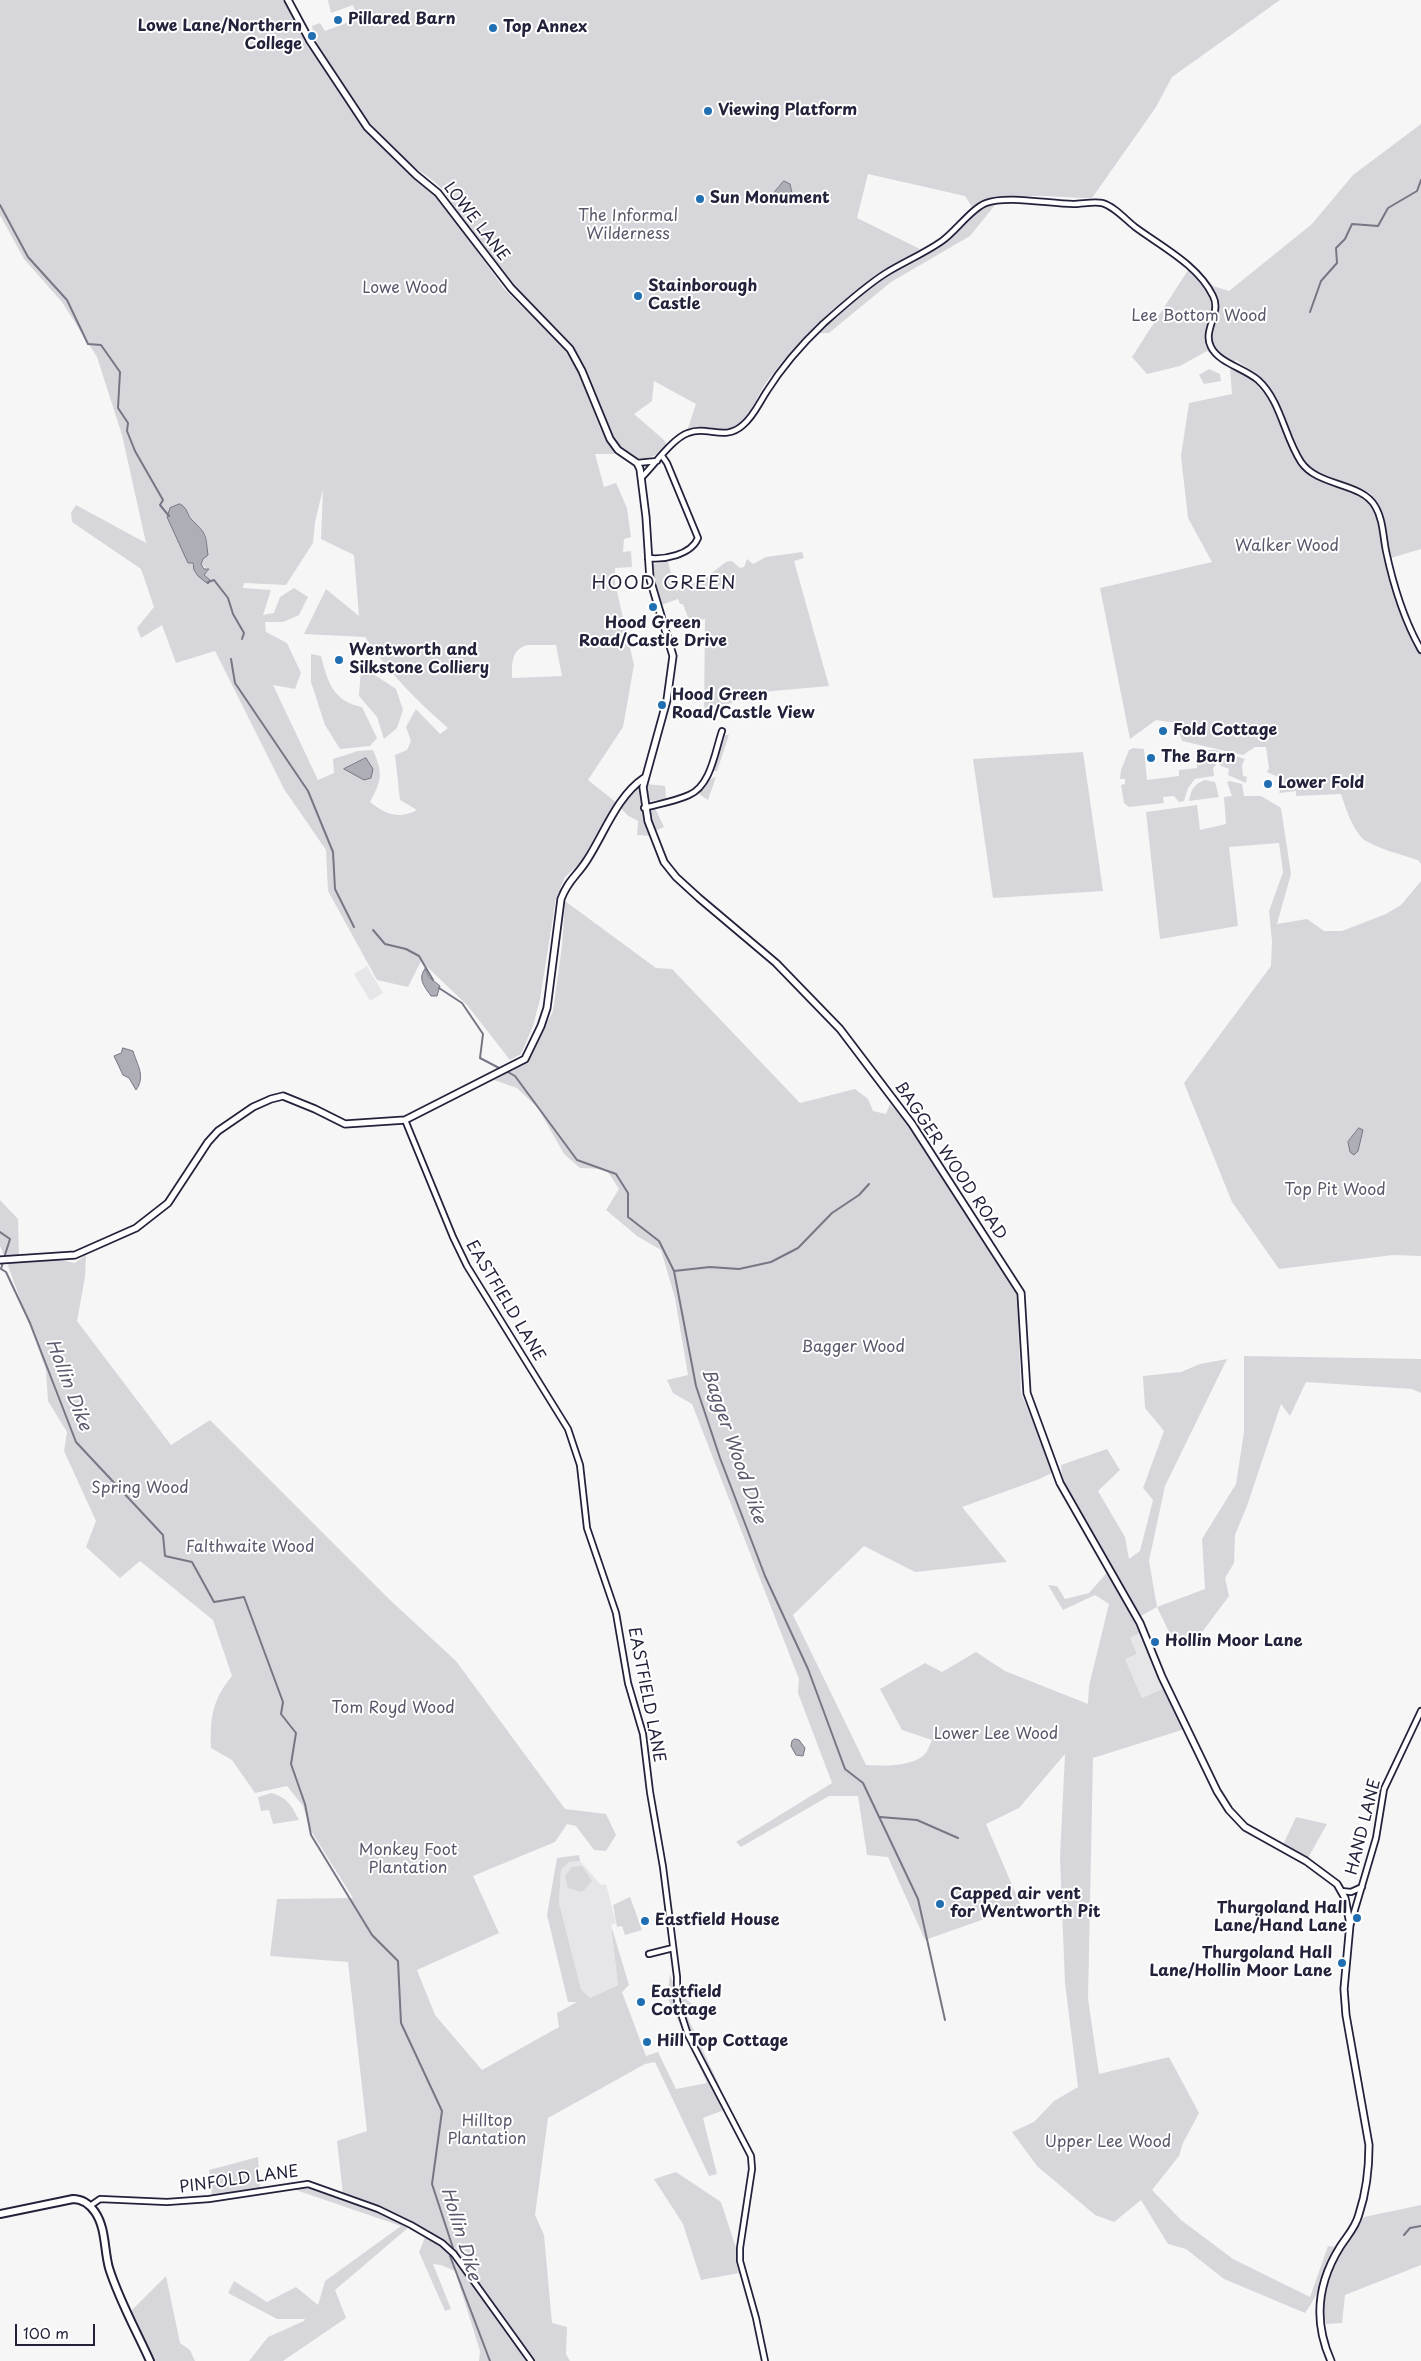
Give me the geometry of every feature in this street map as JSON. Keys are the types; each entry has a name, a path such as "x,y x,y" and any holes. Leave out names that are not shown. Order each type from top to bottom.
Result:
{"main road":[{"path":"0,2214 73,2199 78,2199 90,2206 100,2221 109,2266 117,2289 150,2361"}],"street":[{"name":"LOWE LANE","path":"288,0 310,41 367,127 416,175 438,193 506,282 570,349 582,371 607,433 618,450 637,463"},
{"path":"642,477 684,434 697,430 718,434 740,428 756,409 789,360 823,324 885,274 943,241 984,203 1003,201 1071,204 1103,203 1184,262 1212,293 1216,300 1216,308 1208,335 1209,344 1218,355 1243,368 1263,386 1274,402 1293,446 1307,468 1324,480 1362,494 1374,504 1381,521 1386,551 1401,607 1421,650"},
{"path":"648,558 666,559 693,545 698,538 662,456"},
{"path":"657,461 637,463 642,477 650,579 673,656 667,700 644,778 644,808 689,796 697,791 708,774 722,731"},
{"path":"2,1259 75,1255 136,1228 168,1203 208,1142 218,1131 253,1107 283,1096 315,1109 344,1124 405,1120 525,1059 541,1026 547,1008 561,899 566,885 583,866 622,800 644,778"},
{"name":"BAGGER WOOD ROAD","path":"644,808 670,870 705,904 776,963 840,1029 912,1124 1021,1293 1027,1393 1060,1483 1140,1623 1162,1677 1217,1791 1229,1810 1245,1827 1306,1861 1337,1884 1341,1891"},
{"name":"EASTFIELD LANE","path":"405,1120 460,1252 568,1429 580,1465 587,1528 616,1612 628,1683 643,1734 677,1977 677,2001 688,2035 751,2156 752,2169 740,2248 740,2261 756,2318 765,2361"},
{"name":"HAND LANE","path":"1350,1924 1376,1838 1384,1789 1421,1711"},
{"path":"1341,1891 1351,1892 1362,1887"},
{"path":"1332,2361 1325,2347 1318,2315 1321,2293 1323,2284 1340,2248 1354,2227 1359,2214 1369,2159 1369,2145 1346,2015 1344,1989 1350,1924 1345,1898 1341,1891"},
{"path":"649,1954 673,1948"},
{"name":"PINFOLD LANE","path":"90,2206 100,2199 167,2202 209,2199 308,2184 378,2209 442,2243 452,2252 531,2361"}],"shaded area":[{"path":"784,181 790,184 794,202 788,204 782,197 778,199 774,193"},
{"path":"180,504 205,535 208,555 201,564 204,569 209,569 204,575 210,580 208,584 198,576 194,570 193,563 188,563 167,517 170,508"},
{"path":"366,758 373,769 371,778 364,780 344,769"},
{"path":"367,966 383,993 370,1001 354,974"},
{"path":"425,969 429,977 440,986 437,996 431,996 424,986 422,976"},
{"path":"123,1048 133,1051 138,1066 140,1080 136,1090 129,1078 123,1075 114,1056 121,1053"},
{"path":"1359,1128 1363,1130 1358,1151 1354,1155 1350,1152 1348,1142"},
{"path":"1140,1633 1164,1688 1142,1698 1125,1659 1137,1654 1130,1638"},
{"path":"795,1739 799,1740 805,1748 803,1756 796,1755 791,1746 792,1741"},
{"path":"580,1861 601,1885 606,1884 616,1923 611,1925 618,1985 590,1998 581,1989 559,1903 561,1870 569,1862"}],"green space":[{"name":"Lowe Wood","path":"0,0 284,0 305,42 366,129 438,197 505,290 562,346 577,369 600,428 613,448 614,454 595,454 604,487 616,483 627,508 631,537 624,539 623,552 631,551 632,567 615,568 615,583 634,665 623,727 588,780 617,803 581,862 565,877 556,898 540,999 533,1026 521,1054 510,1060 467,1005 421,961 408,987 377,980 328,891 326,850 284,789 215,651 176,663 162,625 141,638 137,628 154,607 141,569 72,522 71,513 76,505 146,543 122,435 97,357 62,302 24,259 0,215","holes":["323,489 321,539 354,555 359,616 326,589 304,634 365,637 404,686 448,728 440,734 416,709 406,727 411,741 407,750 395,755 400,800 417,810 404,815 392,814 381,810 370,802 377,788 380,776 373,750 358,751 333,759 334,773 318,780 273,685 295,689 301,673 287,643 266,632 265,622 283,622 299,615 308,597 294,588 280,597 274,613 263,615 271,590 243,588 244,583 286,585 313,543 315,522","189,516 206,535 207,550 201,564 209,570 204,575 210,580 210,583 190,562 167,518","528,645 556,645 562,676 512,678 515,653"]},
{"name":"The Informal Wilderness","path":"328,0 1280,0 1172,77 1156,107 1092,198 1014,197 984,203 973,209 965,196 868,174 857,218 920,249 895,265 902,268 945,243 985,206 995,205 970,236 891,282 829,333 819,333 819,322 776,369 747,417 738,424 725,429 700,428 687,431 696,404 654,381 652,401 634,414 664,440 667,446 648,458 632,456 618,445 607,426 580,360 572,346 511,284 442,189 394,149 365,117 337,80 325,61 312,26 320,23 325,31 357,19 353,5 331,13"},
{"name":"Lee Bottom Wood","path":"1421,124 1421,549 1391,558 1378,503 1370,493 1315,472 1305,462 1271,390 1260,377 1236,360 1230,367 1207,351 1180,366 1147,374 1132,357 1192,264 1213,286 1229,291 1312,224 1353,175"},
{"name":"Walker Wood","path":"1230,367 1253,380 1271,403 1298,463 1308,474 1360,497 1373,507 1379,524 1382,554 1413,645 1421,640 1421,864 1418,860 1379,847 1361,837 1352,822 1341,794 1296,796 1296,791 1279,793 1281,788 1278,777 1267,772 1269,768 1266,747 1255,747 1243,755 1182,741 1176,723 1156,720 1130,739 1100,588 1212,562 1188,518 1181,456 1189,403 1232,394"},
{"path":"1209,369 1220,374 1221,381 1204,384 1199,375"},
{"path":"802,552 804,558 794,561 829,686 761,692 704,713 705,619 690,623 683,604 680,604 678,599 661,605 652,578 653,564 668,562 676,591 704,579 726,562 732,561 740,568 744,567 747,559 753,564 766,557"},
{"path":"311,654 321,656 329,682 338,695 352,704 362,707 377,738 370,746 340,749 325,725 311,682"},
{"path":"361,666 396,689 403,710 397,728 384,739 377,717 359,696"},
{"path":"724,735 729,735 717,771 712,771"},
{"path":"1133,748 1144,749 1147,780 1179,776 1179,770 1197,768 1198,751 1205,753 1216,765 1213,768 1214,776 1195,779 1188,788 1184,801 1179,802 1174,796 1163,797 1164,803 1129,807 1124,803 1121,785 1125,784 1125,779 1120,779 1121,770 1129,750"},
{"path":"1208,750 1216,750 1245,759 1242,765 1243,776 1247,777 1246,783 1228,775 1229,769 1221,766"},
{"path":"1083,752 1103,891 993,898 973,759"},
{"path":"716,777 708,800 699,794 710,779"},
{"path":"1205,780 1215,782 1219,797 1189,801 1194,788 1198,783"},
{"name":"Top Pit Wood","path":"1227,782 1242,784 1244,796 1261,796 1281,808 1291,874 1277,924 1307,919 1324,931 1342,931 1386,914 1401,905 1421,881 1421,1256 1393,1255 1279,1269 1232,1202 1184,1083 1271,966 1272,941 1269,911 1283,872 1279,843 1229,847 1238,926 1160,939 1146,812 1197,805 1200,830 1226,824 1224,797 1232,796"},
{"path":"647,784 665,786 666,799 650,801 647,799"},
{"path":"639,786 645,823 651,836 637,835 638,821 627,815 621,808"},
{"path":"655,808 664,827 655,831 650,816"},
{"name":"Bagger Wood","path":"565,901 656,968 672,969 800,1103 855,1089 868,1099 873,1111 886,1114 890,1104 909,1125 1017,1292 1021,1393 1054,1472 962,1507 1007,1562 915,1572 864,1546 793,1615 866,1765 905,1763 920,1758 927,1751 932,1740 902,1730 880,1689 925,1663 942,1672 976,1652 1005,1671 1088,1704 1089,1686 1109,1604 1095,1595 1063,1610 1048,1585 1057,1586 1065,1599 1089,1593 1112,1567 1063,1482 1061,1465 1107,1449 1120,1470 1098,1491 1125,1537 1129,1559 1140,1551 1153,1500 1143,1488 1164,1431 1145,1408 1143,1376 1181,1372 1200,1364 1227,1359 1165,1486 1149,1561 1157,1607 1141,1616 1133,1606 1128,1610 1140,1633 1130,1638 1137,1654 1125,1659 1142,1698 1164,1688 1185,1729 1093,1758 1088,1999 1099,2074 1169,2057 1199,2113 1183,2143 1179,2156 1152,2190 1181,2220 1233,2259 1310,2297 1328,2246 1336,2247 1319,2289 1305,2313 1224,2279 1186,2249 1168,2244 1141,2200 1114,2222 1095,2215 1037,2166 1012,2132 1034,2122 1054,2101 1078,2087 1065,1983 1060,1857 1065,1754 1019,1808 986,1824 1021,1906 925,1940 888,1857 867,1855 858,1796 829,1796 741,1847 736,1842 832,1783 798,1693 799,1679 692,1404 673,1393 667,1380 688,1375 675,1298 661,1250 637,1236 606,1210 619,1189 606,1169 580,1168 564,1154 538,1108 517,1088 494,1080 528,1061 553,1011 562,946"},
{"path":"0,1200 18,1219 19,1256 4,1255 0,1246"},
{"path":"86,1255 85,1277 77,1321 171,1445 210,1420 390,1600 456,1661 565,1809 606,1814 616,1835 606,1851 594,1850 576,1826 567,1824 555,1842 473,1876 499,1933 417,1970 435,2015 482,2070 559,2027 557,2013 577,2002 568,2002 547,1915 557,1858 579,1855 580,1861 569,1862 561,1870 559,1903 581,1989 590,1998 618,1985 611,1925 629,1985 622,1992 646,2056 658,2052 676,2089 707,2083 667,1997 670,1975 677,1991 692,2004 686,2014 720,2087 712,2087 724,2110 703,2118 717,2174 709,2176 655,2062 645,2064 548,2118 535,2215 544,2235 552,2323 567,2327 566,2354 570,2361 479,2361 480,2351 455,2271 433,2264 451,2309 445,2311 419,2252 428,2230 378,2207 343,2194 337,2141 367,2131 348,1962 270,1956 277,1899 353,1898 311,1831 303,1806 287,1786 255,1793 232,1760 211,1748 211,1727 216,1701 232,1676 213,1620 140,1561 120,1578 86,1547 96,1521 64,1451 67,1432 48,1401 46,1370 7,1263 55,1259 75,1263"},
{"path":"1244,1356 1421,1359 1421,1393 1412,1389 1306,1382 1290,1416 1281,1404 1247,1506 1235,1535 1234,1563 1225,1578 1229,1596 1191,1647 1170,1634 1157,1607 1205,1589 1202,1539 1236,1484 1244,1432"},
{"path":"271,1793 281,1797 288,1803 299,1820 273,1824 269,1810 261,1811 258,1797"},
{"path":"1296,1817 1327,1824 1308,1858 1283,1845"},
{"path":"582,1866 592,1881 582,1892 568,1888 565,1876 572,1867"},
{"path":"630,1897 642,1930 625,1935 622,1926 617,1927 613,1905"},
{"path":"258,2157 260,2188 212,2195 209,2170"},
{"path":"676,2172 721,2202 736,2248 736,2262 739,2273 701,2280 683,2224 654,2179"},
{"path":"307,2185 378,2212 409,2227 335,2290 346,2318 283,2361 249,2361 268,2337 305,2319 277,2319 228,2293 234,2281 267,2302 296,2287 318,2305 325,2281 401,2226 290,2188"},
{"path":"1421,2205 1421,2265 1345,2295 1342,2323 1326,2324 1325,2309 1329,2281 1341,2255 1364,2217"},
{"path":"166,2276 180,2343 190,2350 195,2361 152,2361 131,2311"}],"waterway":[{"path":"1310,312 1321,281 1337,263 1336,248 1345,239 1352,224 1378,226 1388,208 1417,191 1421,180"},
{"name":"Bagger Wood Dike","path":"0,205 28,257 67,300 88,344 101,345 120,372 118,408 128,423 127,431 135,451 163,500 160,505 169,516"},
{"name":"Bagger Wood Dike","path":"208,582 214,580 228,598 233,614 244,633 242,639"},
{"name":"Bagger Wood Dike","path":"231,659 235,683 308,791 333,852 335,889 354,927"},
{"name":"Bagger Wood Dike","path":"373,930 385,944 406,949 419,956 433,980"},
{"name":"Bagger Wood Dike","path":"439,988 462,1003 483,1034 480,1058 501,1069"},
{"name":"Bagger Wood Dike","path":"506,1071 515,1076 577,1160 616,1174 628,1193 628,1217 659,1241 674,1271 696,1386 720,1458 765,1576 808,1669 845,1769 863,1783 918,1899 945,2020"},
{"path":"674,1271 710,1267 739,1269 771,1262 798,1248 832,1213 859,1195 869,1184"},
{"name":"Hollin Dike","path":"0,1232 10,1239 4,1258"},
{"name":"Hollin Dike","path":"3,1262 1,1269 6,1272 30,1323 76,1442 163,1535 165,1556 192,1562 214,1602 244,1597 283,1702 281,1714 296,1733 291,1764 305,1804 311,1835 372,1935 398,1961 401,2023 442,2111 432,2184 453,2248 450,2256 490,2361"},
{"name":"Bagger Wood Dike","path":"880,1817 917,1820 958,1838"},
{"path":"1404,2235 1410,2228 1421,2226"}],"place":[{"name":"Pillared Barn","path":"338,20"},
{"name":"Top Annex","path":"493,28"},
{"name":"Lowe Lane/Northern College","path":"312,36"},
{"name":"Viewing Platform","path":"708,111"},
{"name":"Sun Monument","path":"700,199"},
{"name":"Stainborough Castle","path":"638,296"},
{"name":"Hood Green Road/Castle Drive","path":"653,607"},
{"name":"Wentworth and Silkstone Colliery","path":"339,660"},
{"name":"Hood Green Road/Castle View","path":"662,705"},
{"name":"Fold Cottage","path":"1163,731"},
{"name":"The Barn","path":"1151,758"},
{"name":"Lower Fold","path":"1268,784"},
{"name":"Hollin Moor Lane","path":"1155,1642"},
{"name":"Capped air vent for Wentworth Pit","path":"940,1904"},
{"name":"Thurgoland Hall Lane/Hand Lane","path":"1357,1918"},
{"name":"Eastfield House","path":"645,1921"},
{"name":"Thurgoland Hall Lane/Hollin Moor Lane","path":"1342,1963"},
{"name":"Eastfield Cottage","path":"641,2002"},
{"name":"Hill Top Cottage","path":"647,2042"}],"district":[{"name":"HOOD GREEN","path":"664,584"}],"park label":[{"name":"Spring Wood","path":"140,1489"},
{"name":"Falthwaite Wood","path":"250,1548"},
{"name":"Tom Royd Wood","path":"393,1709"},
{"name":"Lower Lee Wood","path":"996,1735"},
{"name":"Monkey Foot Plantation","path":"408,1860"},
{"name":"Hilltop Plantation","path":"487,2131"},
{"name":"Upper Lee Wood","path":"1108,2143"}]}
